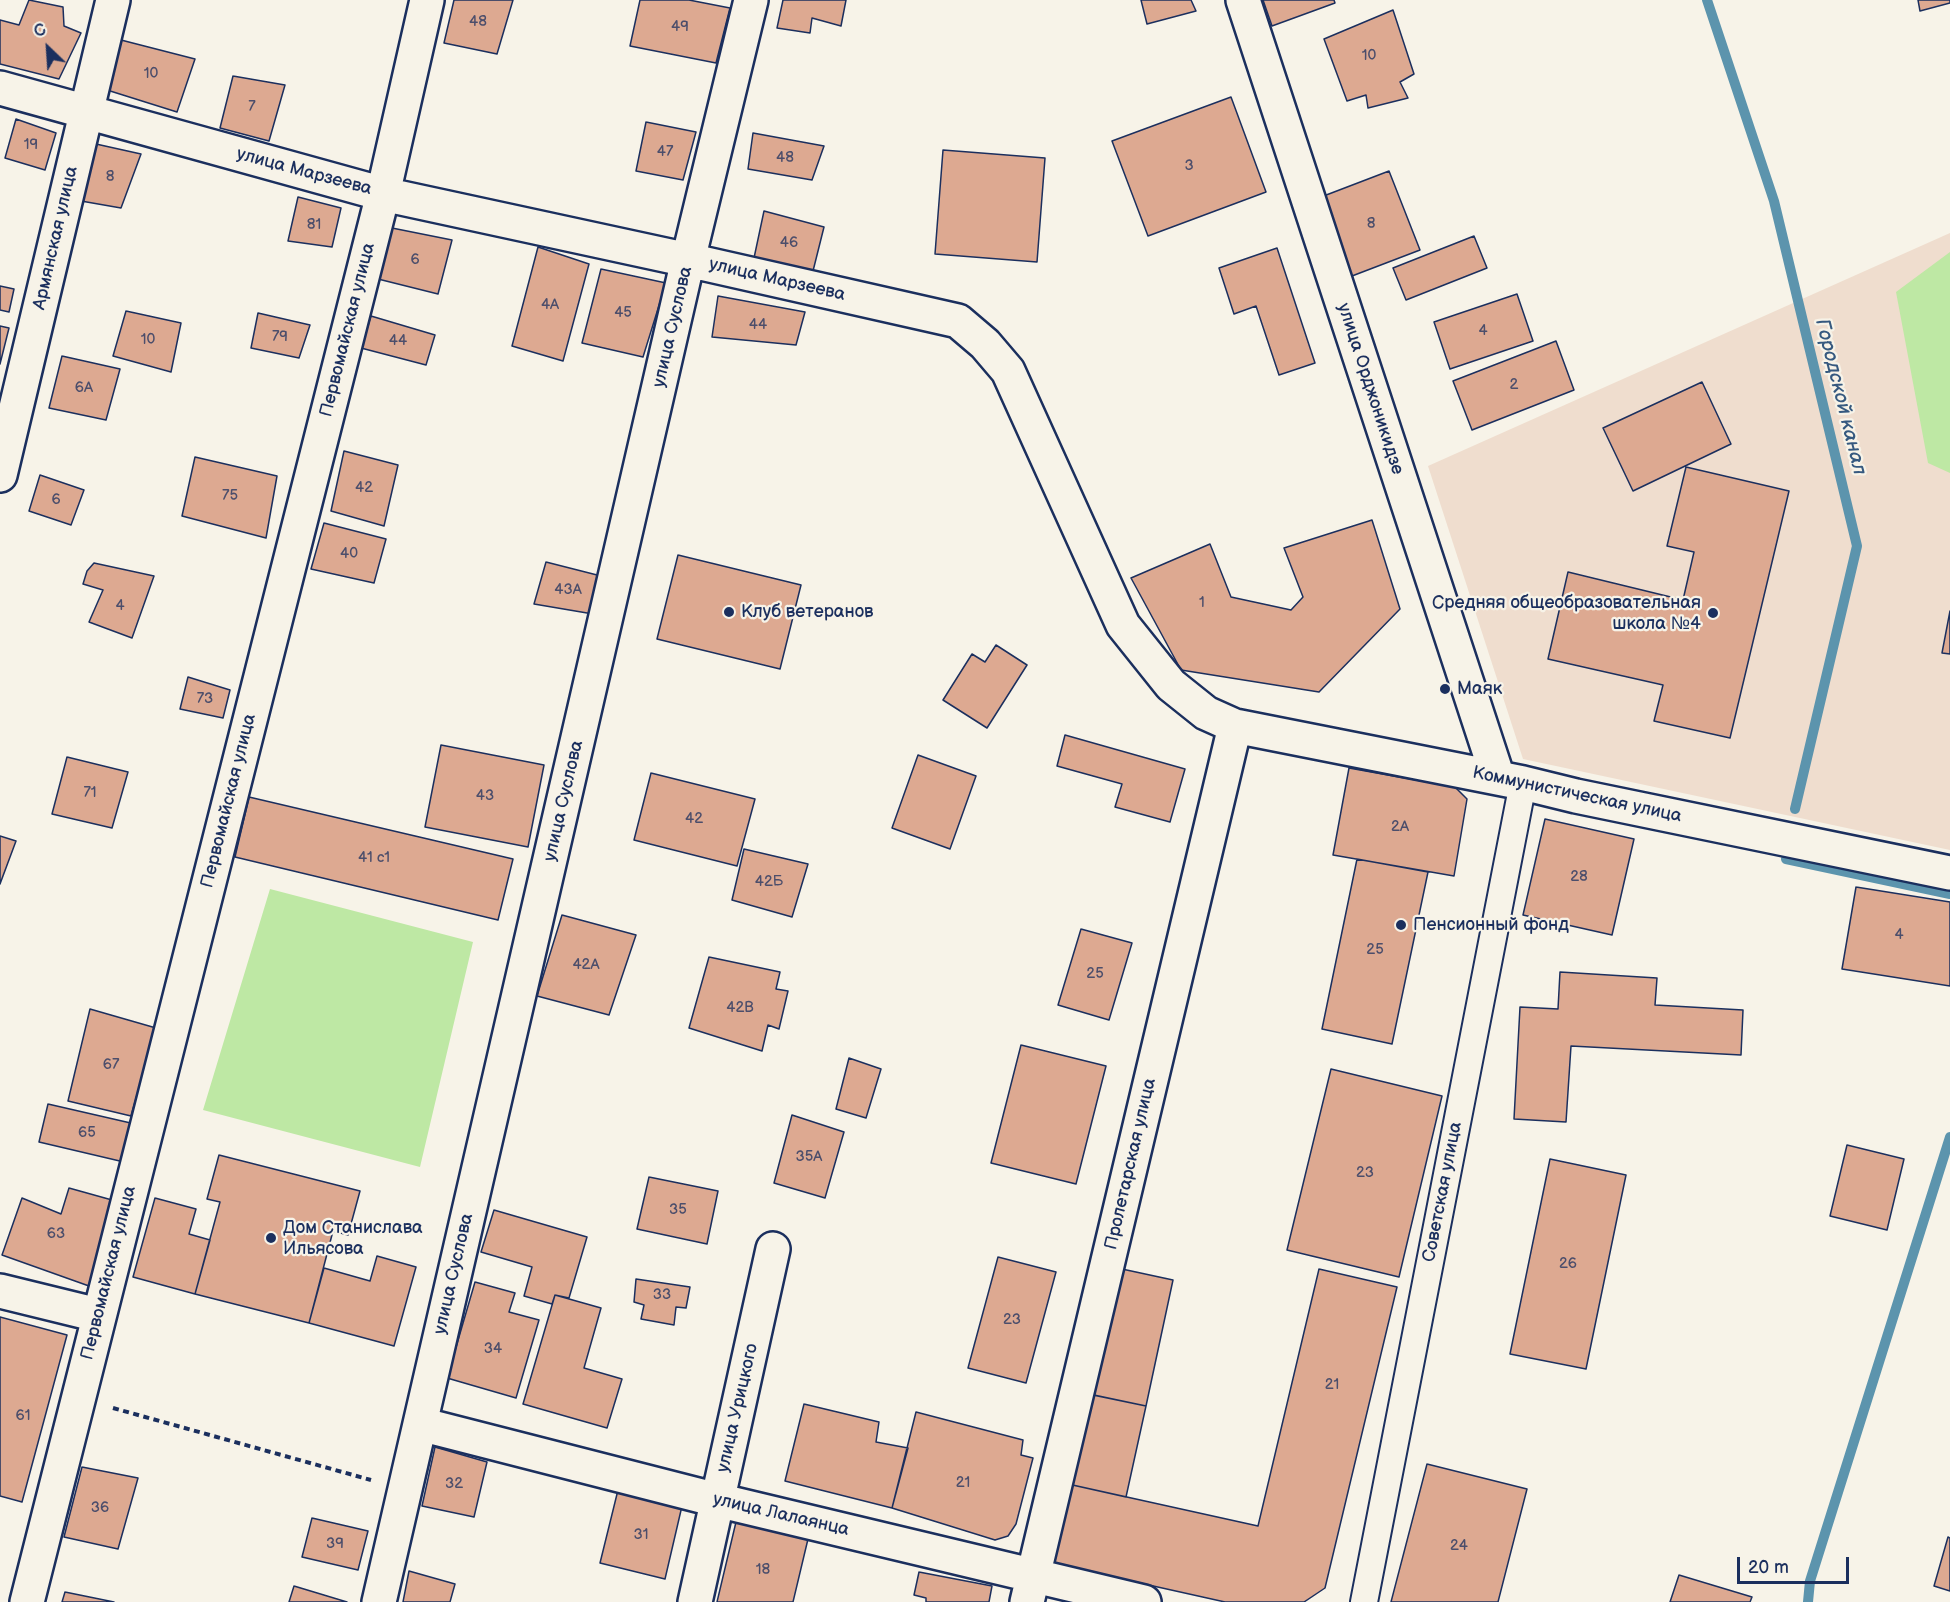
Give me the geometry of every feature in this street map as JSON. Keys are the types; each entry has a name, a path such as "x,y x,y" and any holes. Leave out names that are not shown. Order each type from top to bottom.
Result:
{"street":[{"name":"Армянская улица","path":"0,475 113,0"},
{"name":"Первомайская улица","path":"27,1602 383,194 427,0"},
{"name":"улица Суслова","path":"379,1602 688,260 751,0"},
{"name":"улица Орджоникидзе","path":"1243,0 1510,781"},
{"name":"улица Марзеева","path":"0,88 383,194 958,321 985,344 1008,371 1123,625 1171,685 1221,720"},
{"name":"Коммунистическая улица","path":"1221,720 1950,873"},
{"name":"Пролетарская улица","path":"1030,1588 1221,720"},
{"name":"Советская улица","path":"1364,1602 1510,781"},
{"name":"улица Урицкого","path":"695,1602 773,1249"},
{"path":"0,1291 98,1315"},
{"name":"улица Лалаянца","path":"420,1424 717,1500 1030,1588 1144,1602"}],"path":[{"path":"77,1399 405,1490"}],"shaded area":[{"name":"Средняя общеобразовательная школа №4","path":"1950,233 1950,850 1523,759 1428,466"}],"green space":[{"path":"1950,252 1950,473 1928,463 1896,292"},
{"path":"270,889 473,942 420,1167 203,1110"}],"building":[{"path":"29,0 63,7 64,26 81,33 59,79 0,64 0,20 19,25"},
{"path":"454,0 513,0 497,54 444,43"},
{"path":"640,0 689,0 730,8 716,63 630,46"},
{"path":"783,0 846,0 841,26 812,18 810,33 777,28"},
{"path":"1141,0 1191,0 1196,11 1147,24"},
{"path":"1263,0 1334,0 1335,3 1272,26"},
{"path":"1918,0 1950,0 1950,3 1920,11"},
{"path":"1393,10 1414,74 1400,82 1408,98 1368,108 1366,95 1347,101 1324,39"},
{"path":"121,40 195,59 177,112 107,90"},
{"path":"233,76 285,85 269,141 220,128"},
{"path":"1231,97 1266,192 1148,236 1112,141"},
{"path":"16,119 56,133 45,170 5,158"},
{"path":"646,122 696,132 683,180 636,171"},
{"path":"753,133 824,146 812,180 748,169"},
{"path":"96,144 141,154 121,208 81,201"},
{"path":"943,150 1045,158 1037,262 935,254"},
{"path":"1389,171 1420,250 1352,276 1321,197"},
{"path":"298,197 341,208 332,247 288,241"},
{"path":"764,211 824,227 813,271 754,258"},
{"path":"392,228 452,240 438,294 378,279"},
{"path":"1474,236 1487,268 1406,300 1393,268"},
{"path":"538,247 589,264 563,361 512,346"},
{"path":"1277,248 1315,363 1279,375 1256,306 1234,314 1219,268"},
{"path":"601,269 666,283 643,357 582,343"},
{"path":"0,286 14,289 9,312 0,310"},
{"path":"1517,294 1533,341 1450,369 1434,322"},
{"path":"718,296 805,312 796,345 712,337"},
{"path":"126,311 181,323 171,372 113,356"},
{"path":"258,313 310,325 299,358 251,348"},
{"path":"371,316 435,335 426,365 361,348"},
{"path":"0,326 9,328 0,364"},
{"path":"1556,341 1574,390 1472,430 1453,381"},
{"path":"62,356 120,369 106,420 49,408"},
{"path":"1702,382 1731,444 1633,491 1603,428"},
{"path":"344,451 398,465 384,526 331,511"},
{"path":"195,457 277,476 266,538 182,516"},
{"path":"1686,467 1789,491 1730,738 1654,721 1663,685 1548,659 1568,572 1683,600 1694,552 1667,546"},
{"path":"40,475 84,490 71,525 29,511"},
{"path":"1372,520 1400,609 1319,692 1181,670 1131,578 1210,544 1231,597 1291,610 1303,597 1284,548"},
{"path":"324,523 386,539 374,583 311,569"},
{"name":"Клуб ветеранов","path":"678,555 801,585 780,669 657,639"},
{"path":"546,562 601,576 593,614 534,604"},
{"path":"94,563 154,576 132,638 89,622 103,590 83,584 87,571"},
{"path":"1950,611 1950,654 1942,653"},
{"path":"996,645 1027,665 987,728 943,700 972,654 985,662"},
{"path":"188,677 230,690 223,718 180,709"},
{"path":"1065,735 1185,769 1170,822 1115,807 1122,784 1057,766"},
{"path":"441,745 544,765 528,847 425,827"},
{"path":"918,755 976,776 950,849 892,828"},
{"path":"67,757 128,772 112,828 52,814"},
{"path":"1349,768 1455,787 1467,799 1454,876 1333,855"},
{"path":"651,773 755,799 737,866 634,840"},
{"path":"249,797 513,859 498,920 235,857"},
{"path":"1545,819 1634,839 1612,935 1523,915"},
{"path":"0,836 16,841 0,884"},
{"path":"744,849 808,864 792,917 732,900"},
{"path":"1357,859 1428,872 1392,1044 1322,1029"},
{"path":"1856,887 1950,902 1950,986 1842,969"},
{"path":"562,915 636,935 609,1015 537,996"},
{"path":"1081,929 1132,943 1109,1020 1058,1005"},
{"path":"709,957 780,972 776,989 788,991 779,1029 768,1025 762,1051 689,1028"},
{"path":"1560,972 1657,978 1655,1005 1743,1010 1741,1055 1571,1046 1566,1122 1514,1119 1520,1007 1558,1009"},
{"path":"90,1009 156,1028 131,1116 68,1101"},
{"path":"1021,1045 1106,1066 1076,1184 991,1163"},
{"path":"849,1058 881,1069 866,1118 836,1109"},
{"path":"1331,1069 1442,1096 1399,1277 1287,1250"},
{"path":"48,1104 135,1124 124,1162 39,1142"},
{"path":"792,1115 844,1132 825,1198 774,1183"},
{"path":"1847,1145 1904,1159 1887,1230 1830,1216"},
{"name":"Дом Станислава Ильясова","path":"219,1155 360,1191 348,1235 333,1231 309,1323 195,1294 220,1202 207,1199"},
{"path":"1550,1159 1626,1175 1586,1369 1510,1354"},
{"path":"649,1177 718,1191 707,1244 637,1229"},
{"path":"69,1188 112,1200 89,1286 2,1255 22,1198 61,1214"},
{"path":"155,1198 196,1209 189,1234 210,1240 195,1294 133,1277"},
{"path":"494,1210 587,1237 569,1298 555,1295 552,1304 524,1296 532,1267 481,1252"},
{"path":"377,1256 416,1267 394,1346 309,1323 324,1268 370,1281"},
{"path":"998,1257 1056,1272 1026,1383 968,1368"},
{"path":"1122,1269 1173,1280 1146,1406 1094,1395"},
{"path":"1319,1269 1397,1287 1325,1588 1304,1602 1225,1602 1050,1563 1068,1484 1258,1526"},
{"path":"636,1279 690,1287 686,1308 676,1307 674,1325 641,1319 644,1305 634,1302"},
{"path":"475,1282 515,1293 509,1312 539,1320 516,1398 447,1378"},
{"path":"555,1295 601,1308 584,1368 622,1379 607,1428 523,1404"},
{"path":"0,1317 67,1335 22,1502 0,1496"},
{"path":"1088,1394 1146,1406 1126,1497 1068,1484"},
{"path":"804,1404 879,1422 876,1442 908,1448 892,1508 785,1481"},
{"path":"916,1412 1023,1440 1021,1455 1033,1458 1016,1524 1008,1536 995,1540 892,1508"},
{"path":"435,1447 487,1462 474,1517 422,1506"},
{"path":"1427,1464 1527,1489 1498,1602 1391,1602"},
{"path":"82,1467 138,1478 118,1549 64,1537"},
{"path":"618,1490 682,1506 665,1579 600,1563"},
{"path":"312,1518 368,1531 358,1570 302,1557"},
{"path":"736,1522 808,1539 793,1602 717,1602"},
{"path":"1948,1537 1950,1538 1950,1591 1934,1586"},
{"path":"409,1571 455,1584 450,1602 403,1602"},
{"path":"919,1572 992,1586 989,1602 926,1602 926,1598 914,1595"},
{"path":"1679,1575 1752,1597 1750,1602 1670,1602"},
{"path":"294,1586 347,1602 289,1602"},
{"path":"65,1592 114,1602 62,1602"}],"waterway":[{"name":"Городской канал","path":"1707,0 1774,201 1857,546 1795,809"},
{"name":"Городской канал","path":"1786,859 1950,894"},
{"path":"1808,1602 1810,1581 1950,1137"}],"place":[{"name":"Клуб ветеранов","path":"729,612"},
{"name":"Средняя общеобразовательная школа №4","path":"1713,613"},
{"name":"Маяк","path":"1445,689"},
{"name":"Пенсионный фонд","path":"1401,925"},
{"name":"Дом Станислава Ильясова","path":"271,1238"}]}
